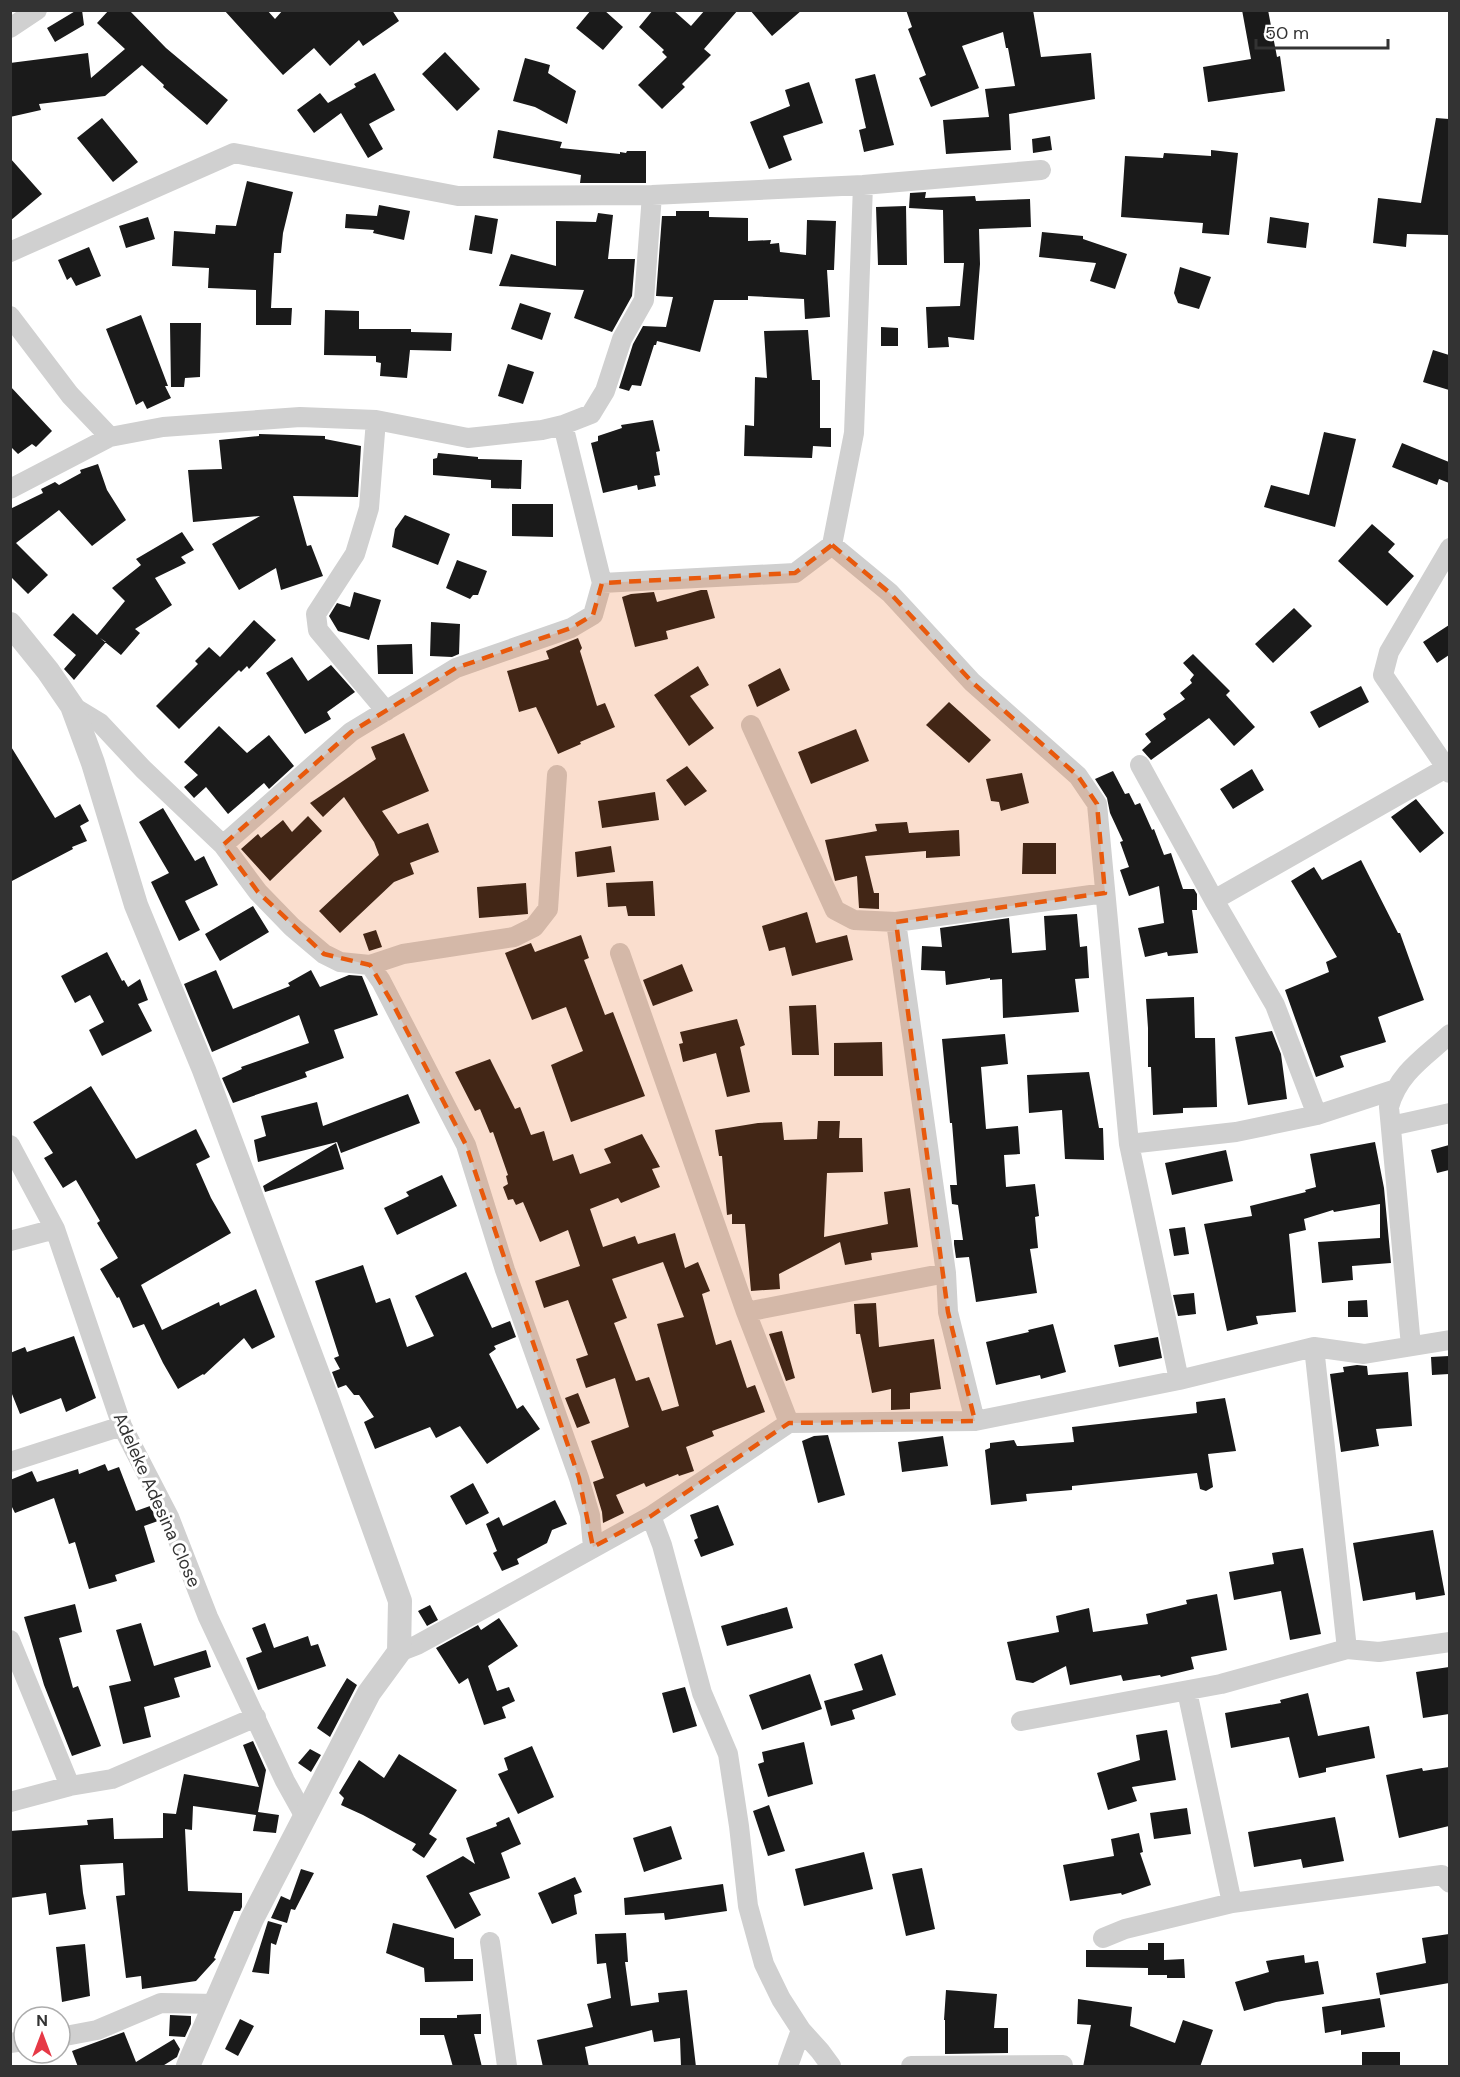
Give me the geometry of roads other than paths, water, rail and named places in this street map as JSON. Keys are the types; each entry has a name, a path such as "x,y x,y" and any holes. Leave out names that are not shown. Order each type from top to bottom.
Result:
{"street":[{"path":"10,28 37,10"},
{"path":"10,252 234,153 458,196 652,195 863,185 1041,170"},
{"path":"602,584 795,573 832,545 854,433 863,185"},
{"path":"10,489 110,437 163,427 300,417 376,420 468,438 543,430 591,414 605,391 622,339 644,300 652,195"},
{"path":"10,316 70,395 110,437"},
{"path":"376,420 369,508 355,554 316,614 318,630 386,711"},
{"path":"223,845 351,732 456,668 571,628 594,615 602,584 563,425"},
{"path":"832,545 890,593 972,682 1078,776 1097,804 1129,1144 1179,1380"},
{"path":"1214,900 1448,770 1383,675 1389,652 1449,549"},
{"path":"10,624 48,671 72,706 93,764 136,905 204,1070 400,1601 399,1652"},
{"path":"72,706 100,723 143,769 223,845 258,892 292,927 324,954 340,962 370,965 403,954 514,937 534,927 548,909 557,775"},
{"path":"751,725 835,910 854,920 896,922 1105,893"},
{"path":"1140,765 1275,1005 1317,1115"},
{"path":"896,922 946,1273 948,1312 975,1421"},
{"path":"620,953 746,1312 789,1423"},
{"path":"370,965 394,1006 466,1145 505,1270 579,1478 590,1515 594,1547"},
{"path":"1411,1346 1389,1107 1393,1090 1405,1074 1449,1034"},
{"path":"1129,1144 1236,1132 1317,1115 1393,1090"},
{"path":"1391,1126 1449,1113"},
{"name":"Adeleke Adesina Close","path":"10,1145 54,1229 122,1426 169,1517 208,1617 285,1781 305,1816"},
{"path":"10,1241 54,1229"},
{"path":"746,1312 946,1273"},
{"path":"188,2067 252,1919 369,1693 399,1652 417,1645 651,1516 789,1423 975,1421 1179,1380 1314,1347 1364,1354 1449,1340"},
{"path":"1314,1347 1347,1649"},
{"path":"10,1462 122,1426"},
{"path":"651,1516 662,1545 702,1693 728,1754 748,1906 764,1964 780,1999 831,2067"},
{"path":"10,1640 70,1786"},
{"path":"1022,1721 1221,1684 1347,1649 1379,1652 1449,1642"},
{"path":"1187,1691 1232,1904"},
{"path":"10,1802 70,1786 112,1779 256,1717"},
{"path":"1103,1938 1125,1929 1232,1904 1442,1875 1449,1883"},
{"path":"490,1942 507,2067"},
{"path":"72,2035 97,2030 160,2003 216,2004"},
{"path":"788,2067 801,2030"},
{"path":"911,2067 1063,2065"}]}
